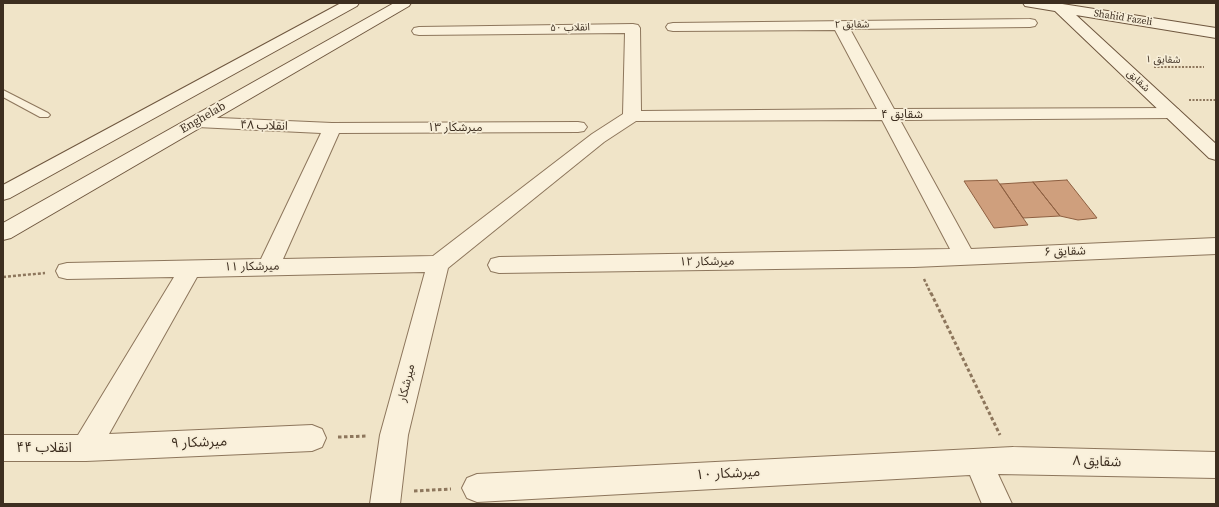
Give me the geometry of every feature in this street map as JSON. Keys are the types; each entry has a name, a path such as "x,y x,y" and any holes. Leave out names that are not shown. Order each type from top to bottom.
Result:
{"street":[{"path":"3,193 352,3"},
{"name":"Enghelab","path":"3,233 404,3"},
{"name":"Shahid Fazeli","path":"1030,3 1216,33"},
{"name":"Shahid Fazeli","path":"1113,3 1216,19"},
{"name":"شقایق","path":"1060,8 1216,154"},
{"name":"شقایق ۲","path":"674,27 1030,23"},
{"path":"840,25 965,257"},
{"name":"انقلاب ۵۰","path":"419,31 633,28 632,116"},
{"name":"شقایق ۴","path":"632,116 1172,113"},
{"path":"438,264 598,138 632,116"},
{"name":"انقلاب ۴۸","path":"197,122 332,128"},
{"name":"میرشکار ۱۳","path":"332,128 578,127"},
{"path":"269,266 332,128"},
{"name":"شقایق ۶","path":"914,259 1216,246"},
{"name":"میرشکار ۱۲","path":"499,265 914,259"},
{"name":"میرشکار ۱۱","path":"67,271 438,264"},
{"name":"میرشکار","path":"386,498 394,435 438,264"},
{"path":"86,448 191,268"},
{"name":"میرشکار ۹","path":"86,448 312,438"},
{"name":"انقلاب ۴۴","path":"3,448 86,448"},
{"path":"978,460 997,504"},
{"name":"شقایق ۸","path":"978,460 1216,466"},
{"name":"میرشکار ۱۰","path":"477,488 978,460"}],"lane":[{"path":"3,93 44,115"}],"path":[{"name":"شقایق ۱","path":"1123,66 1204,67"},
{"path":"914,259 1013,460"},
{"path":"3,277 67,271"},
{"path":"312,438 394,435"},
{"path":"386,498 477,488"}],"building":[{"path":"997,180 1028,225 994,228 964,181"},
{"path":"1067,180 1097,218 1078,220 1060,216 1033,182"},
{"path":"1033,182 1060,216 1023,218 1000,184"}]}
